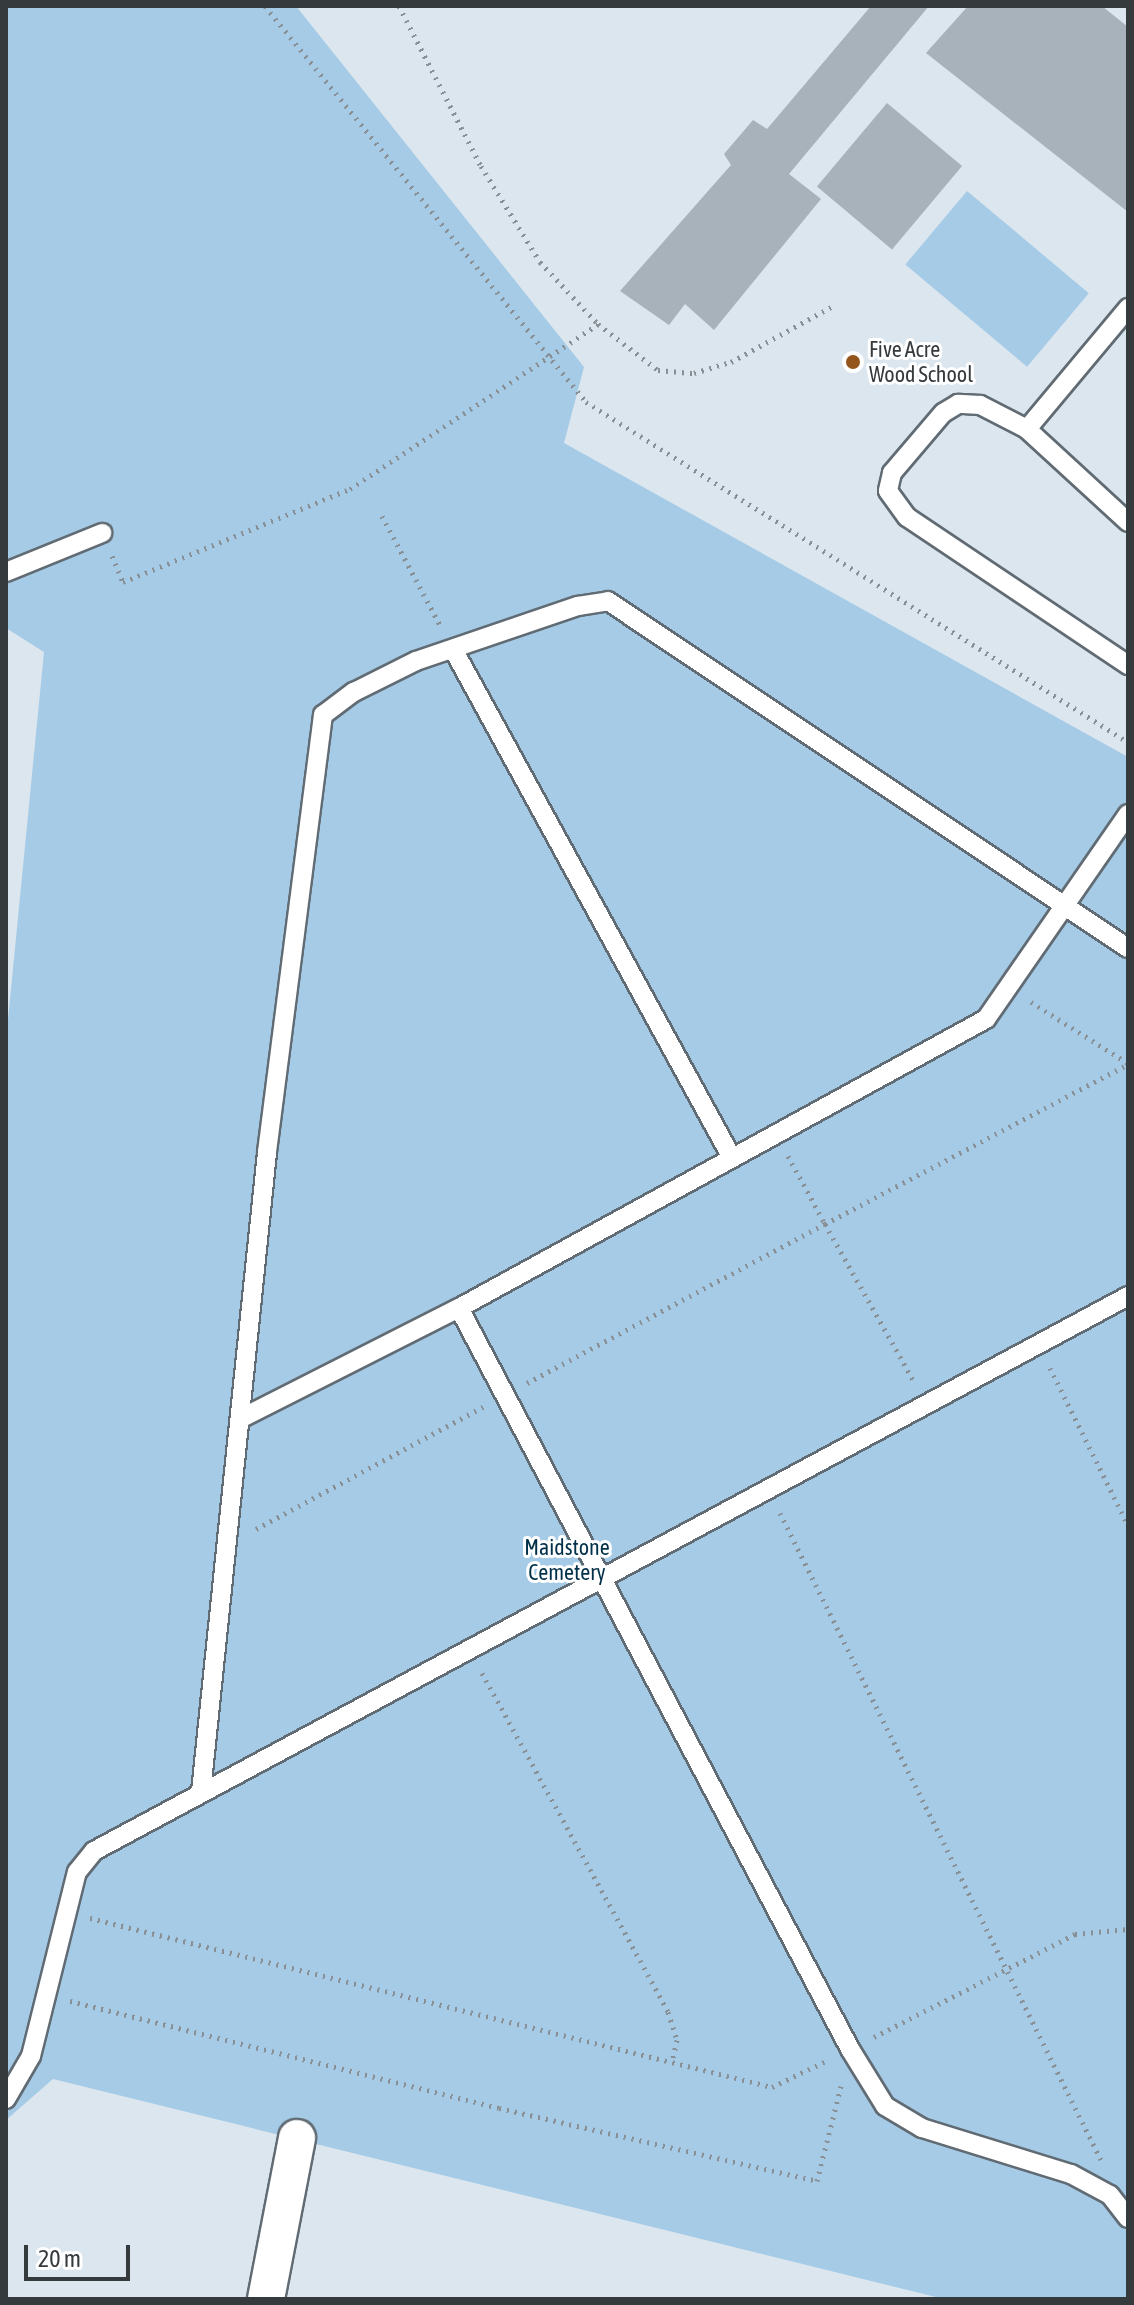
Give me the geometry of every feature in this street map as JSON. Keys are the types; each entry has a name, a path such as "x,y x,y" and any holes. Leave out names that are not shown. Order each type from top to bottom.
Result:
{"street":[{"path":"266,2299 297,2138"}],"lane":[{"path":"1027,429 1128,308"},
{"path":"1128,522 1027,429 980,405 958,404 943,413 892,473 888,491 907,517 1128,665"},
{"path":"6,572 102,533"},
{"path":"201,1792 267,1152 323,715 354,692 416,661 578,606 608,601 1128,948"},
{"path":"453,649 732,1158"},
{"path":"240,1419 459,1308 986,1019 1128,814"},
{"path":"6,2099 31,2056 77,1872 94,1851 767,1487 1128,1296"},
{"path":"459,1308 850,2049 885,2106 922,2128 1071,2174 1110,2195 1128,2218"}],"path":[{"path":"265,6 586,402 1128,742"},
{"path":"399,6 481,166 532,250 598,324 658,370 694,373 731,362 831,307"},
{"path":"102,533 123,582 350,489 598,324"},
{"path":"382,516 453,649"},
{"path":"227,1544 1128,1063 1008,987"},
{"path":"776,1134 926,1403"},
{"path":"1038,1344 1128,1525"},
{"path":"767,1487 1108,2174"},
{"path":"469,1648 668,2012 677,2040 672,2062"},
{"path":"66,1912 772,2087 1075,1934 1128,1929"},
{"path":"46,1995 499,2108 817,2181 850,2049"}],"green space":[{"name":"Maidstone Cemetery","path":"6,6 296,6 584,367 564,443 1128,757 1128,2299 944,2299 53,2079 6,2120 6,1040 44,652 6,628"},
{"path":"967,191 1089,293 1027,367 905,265"}],"building":[{"path":"871,6 929,6 789,174 821,199 714,330 685,304 669,325 620,291 731,165 724,154 753,120 767,129"},
{"path":"968,6 1102,6 1128,27 1128,212 926,53"},
{"path":"887,103 962,166 892,249 817,186"}],"place":[{"name":"Five Acre Wood School","path":"853,362"}]}
